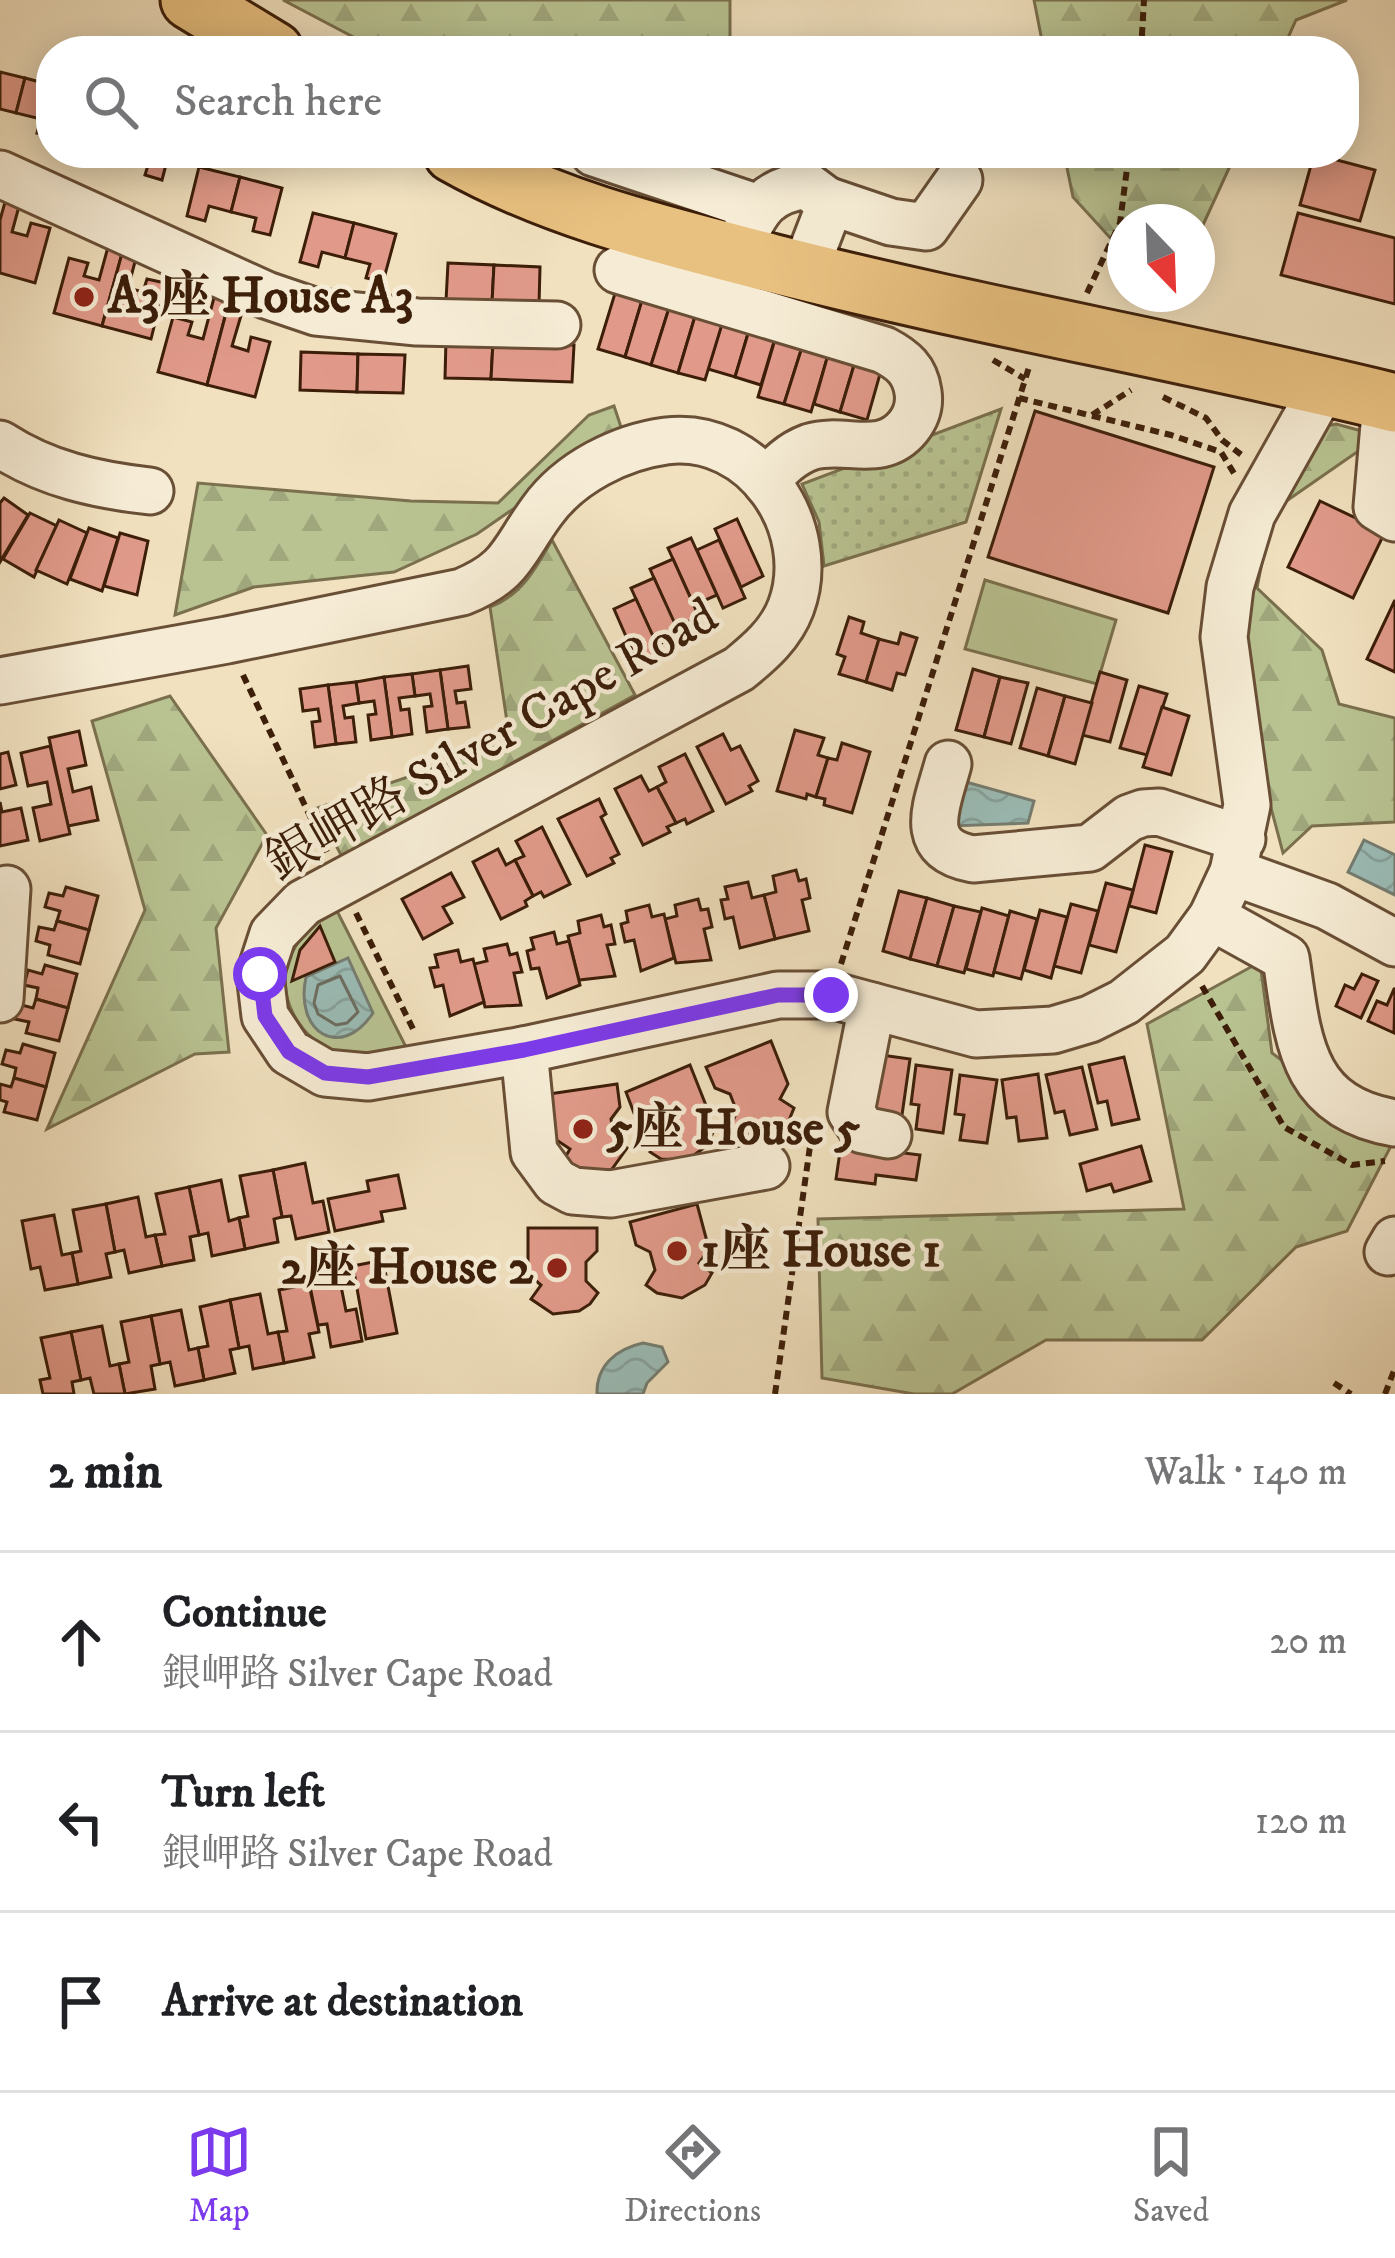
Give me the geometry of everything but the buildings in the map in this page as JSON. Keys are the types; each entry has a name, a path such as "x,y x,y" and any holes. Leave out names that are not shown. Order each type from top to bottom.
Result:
{"main road":[{"path":"190,0 249,36"},
{"path":"506,168 611,222 746,231 804,272 870,290 1056,326 1390,402"}],"street":[{"path":"623,168 746,231 779,189 806,185 826,200 892,222 926,227 959,180"},
{"path":"0,173 266,295 316,312 417,322 557,325"},
{"path":"804,272 826,215 826,200"},
{"path":"617,270 884,350 903,360 916,378 919,400 914,421 899,438 879,447 816,445 796,453 766,482"},
{"name":"銀岬路 Silver Cape Road","path":"0,681 461,592 492,580 510,562 544,507 567,484 632,447 672,440 712,446 748,464 777,492 794,529 799,569 790,608 770,643 739,669 303,903 273,934 260,974 265,1016 289,1052 325,1073 368,1077 524,1050 778,995 852,1000 976,1034 1052,1030 1090,1019 1156,980 1185,954 1212,917 1238,855 1247,805 1224,637 1230,587 1260,496 1324,386"},
{"path":"1390,402 1377,507 1395,518"},
{"path":"0,444 59,474 104,486 150,490"},
{"path":"948,764 934,832 943,847 957,856 973,859 1090,848 1129,818 1159,812 1395,943"},
{"path":"0,999 7,889"},
{"path":"1212,917 1286,958 1305,1057 1326,1093 1361,1117 1395,1123"},
{"path":"852,1000 851,1112 863,1130 888,1135"},
{"path":"524,1050 534,1152 543,1168 573,1191 611,1194 766,1166"}],"path":[{"path":"1142,36 1144,0"},
{"path":"852,1000 1019,398 1056,326 1120,223 1127,168"},
{"path":"1091,416 1139,385 1134,374 1137,360 1124,341"},
{"path":"1156,393 1206,418 1260,496"},
{"path":"1019,398 1221,452 1260,496"},
{"path":"227,640 431,1066"},
{"path":"775,1394 815,1112"},
{"path":"1385,1394 1395,1368"},
{"path":"1334,1383 1351,1394"}],"green space":[{"path":"283,0 730,0 730,36 351,36"},
{"path":"1034,0 1347,0 1296,20 1289,36 1041,36"},
{"path":"1067,168 1229,168 1213,204 1107,204 1107,234 1073,197"},
{"path":"614,406 623,433 477,534 394,572 254,587 175,615 198,483 411,501 498,503 589,415"},
{"path":"1001,409 966,522 824,566 819,522 802,484"},
{"path":"1336,424 1395,440 1395,472 1357,452 1272,511 1257,588 1322,650 1339,704 1395,718 1395,822 1312,826 1283,853 1210,578 1296,433"},
{"path":"552,540 635,695 342,857 317,808 510,742 490,607 519,588"},
{"path":"985,580 1116,620 1097,684 965,649"},
{"path":"170,696 267,835 216,928 229,1052 195,1054 47,1129 145,910 92,721"},
{"path":"337,911 409,1053 371,1059 338,1053 312,1038 294,1015 286,988 289,960 306,934"},
{"path":"1260,962 1272,1053 1392,1144 1347,1231 1296,1247 1202,1340 1046,1340 952,1394 914,1394 822,1378 818,1219 1184,1209 1147,1024"}],"water":[{"path":"966,782 1034,801 1028,823 952,826"},
{"path":"1364,840 1395,855 1395,895 1348,872"},
{"path":"348,958 373,1013 360,1028 335,1037 313,1026 304,997 306,977"},
{"path":"643,1343 662,1347 668,1362 647,1383 643,1394 597,1394 600,1375 610,1360"}],"place":[{"name":"A3座 House A3","path":"84,297"},
{"name":"5座 House 5","path":"583,1129"},
{"name":"1座 House 1","path":"677,1251"},
{"name":"2座 House 2","path":"557,1268"}],"route":[{"path":"260,974 265,1016 289,1052 325,1073 368,1077 524,1050 778,995 831,995"}]}
